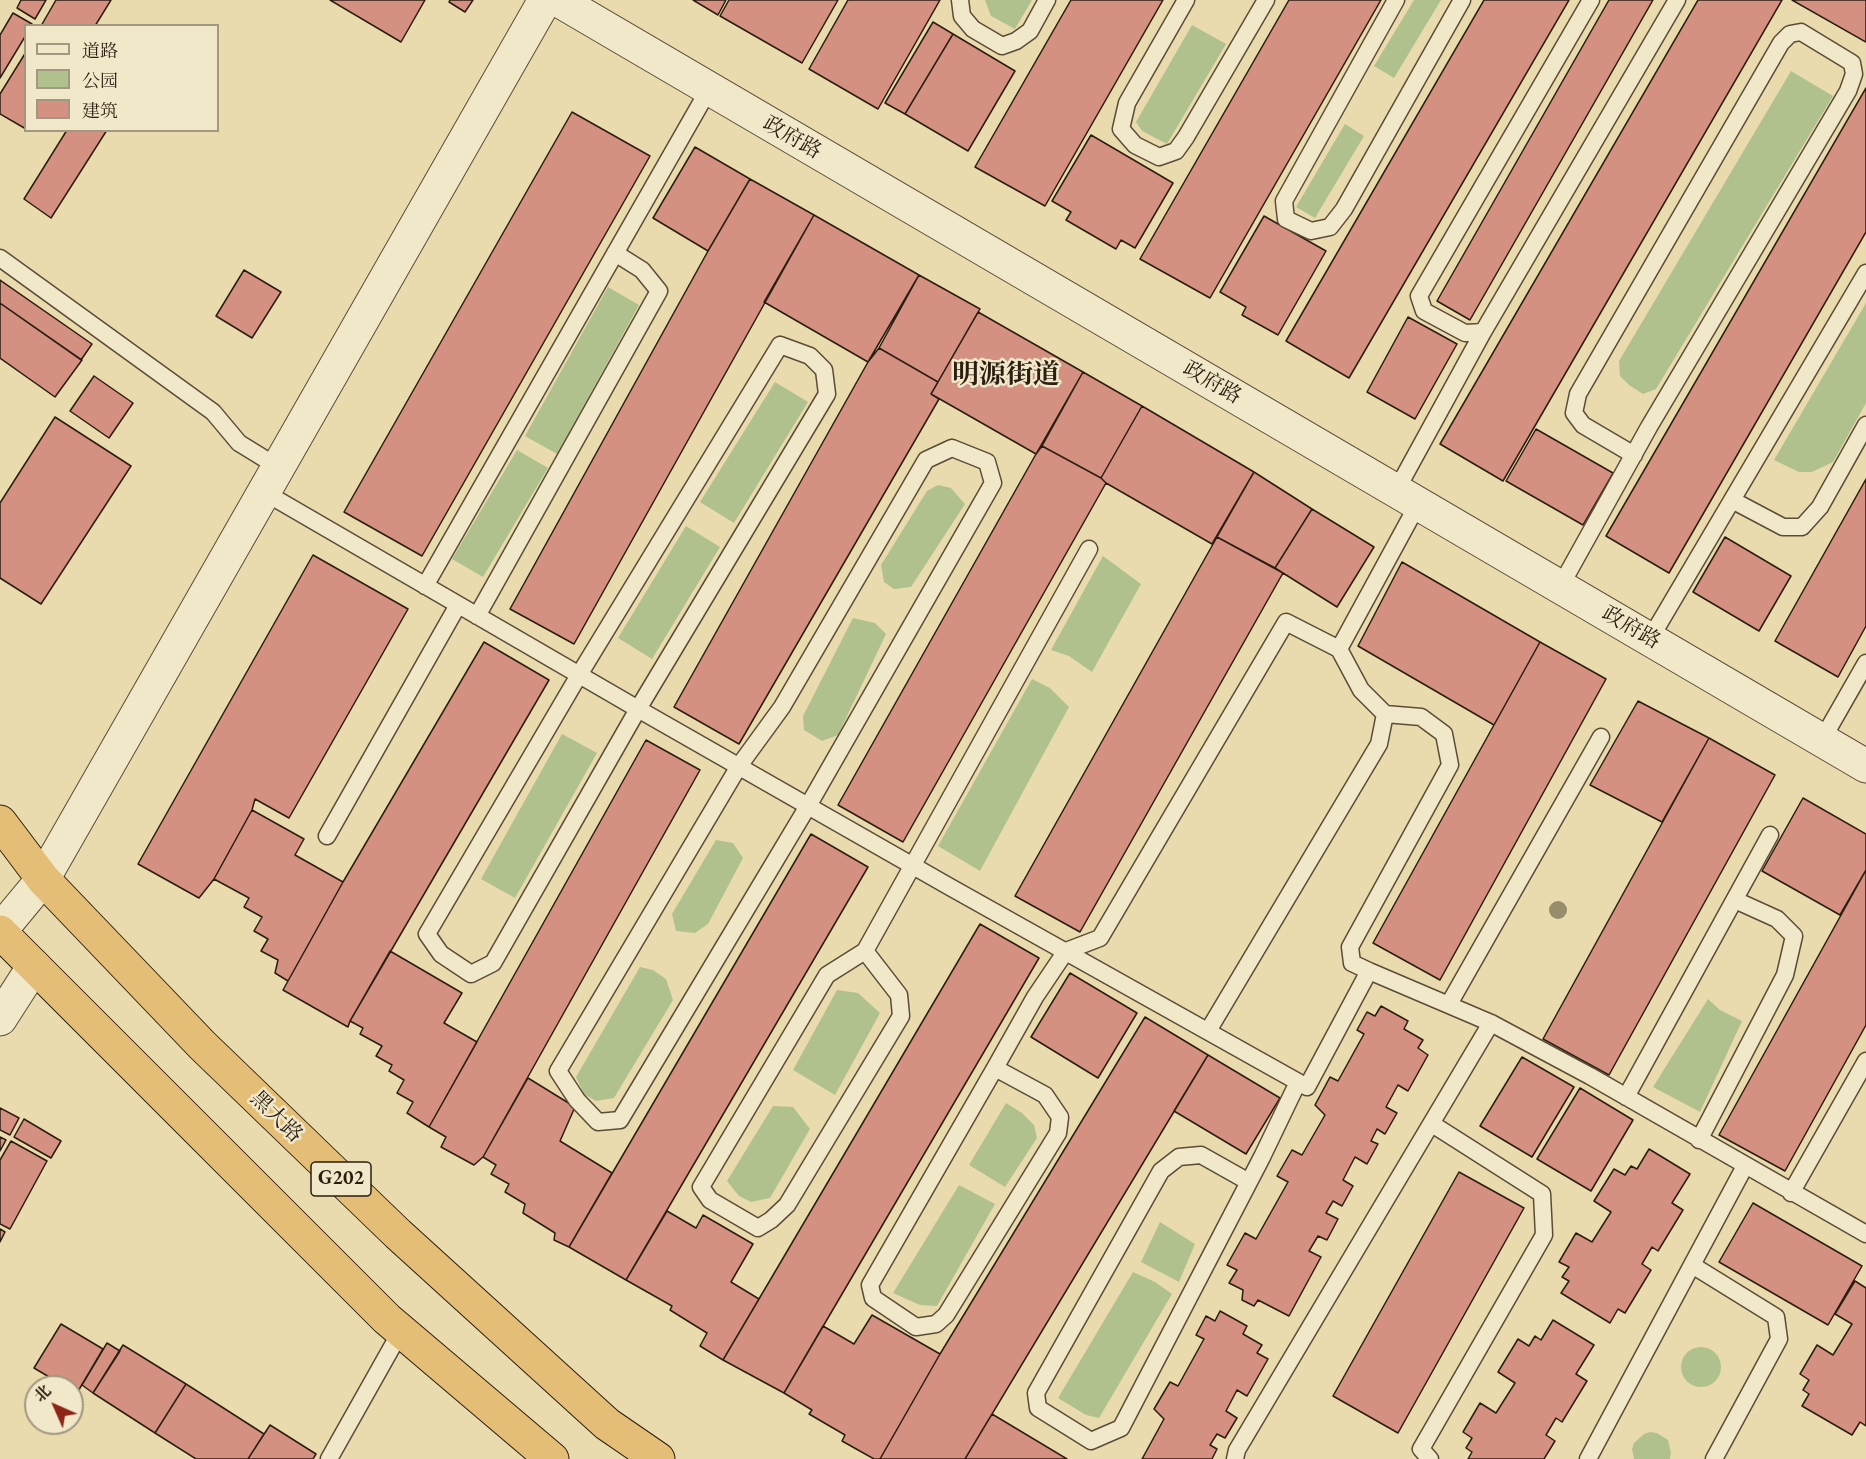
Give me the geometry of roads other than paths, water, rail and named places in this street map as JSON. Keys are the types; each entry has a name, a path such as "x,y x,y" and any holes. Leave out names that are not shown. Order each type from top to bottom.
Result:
{"highway":[{"name":"G202","path":"0,822 43,879"},
{"name":"黑大路","path":"43,879 202,1045 398,1234 607,1424 658,1459"},
{"path":"0,932 401,1331 552,1459"}],"street":[{"path":"0,932 43,879 545,0"},
{"name":"政府路","path":"558,0 1866,766"},
{"path":"0,1019 34,966"}],"lane":[{"path":"960,0 962,16 973,29 1002,46 1016,41 1030,31 1047,0"},
{"path":"1186,0 1127,104 1121,129 1135,145 1159,157 1176,151 1186,137 1266,0"},
{"path":"1396,0 1284,201 1287,219 1311,231 1330,227 1344,209 1462,0"},
{"path":"1483,332 1465,333 1424,311 1419,296 1591,0"},
{"path":"1339,649 1483,332 1677,0"},
{"path":"1560,587 1851,82 1854,74 1852,63 1801,32 1790,34 1780,43 1578,394 1574,413 1583,425 1634,455"},
{"path":"425,586 709,89"},
{"path":"477,616 659,291 642,270 615,254"},
{"path":"0,258 213,412 271,480 425,586 913,866 1307,1087 1369,971"},
{"path":"1650,639 1866,273"},
{"path":"780,345 810,356 824,370 827,394 638,709 493,963 471,974 441,954 427,934 579,675 780,345"},
{"path":"1732,500 1783,527 1802,527 1820,507 1866,425"},
{"path":"952,448 987,462 993,483 808,806 620,1120 598,1122 577,1100 558,1071 739,766 782,707 926,460 952,448"},
{"path":"865,951 899,995 901,1016 788,1205 758,1228 710,1200 701,1187 827,975 865,951 1089,549"},
{"path":"327,836 458,605"},
{"path":"995,1068 1045,1095 1060,1117 1058,1133 946,1315 936,1324 916,1327 873,1298 870,1285 1035,997 1066,951 1100,938 1286,622 1339,649 1361,690 1385,714 1420,717 1444,734 1450,765 1350,947 1352,963 1491,1023 1866,1234"},
{"path":"1822,740 1866,663"},
{"path":"1208,1031 1379,744 1385,714"},
{"path":"1449,1004 1601,737"},
{"path":"1626,1097 1770,835"},
{"path":"1699,1140 1785,975 1794,936 1777,919 1735,900"},
{"path":"1235,1459 1237,1450 1491,1023"},
{"path":"1791,1193 1866,1061"},
{"path":"1249,1182 1202,1155 1179,1157 1161,1171 1036,1393 1038,1408 1091,1441 1121,1428 1249,1182 1298,1082"},
{"path":"1430,1459 1421,1449 1544,1235 1542,1194 1431,1124"},
{"path":"1588,1459 1745,1166"},
{"path":"1692,1264 1776,1317 1779,1339 1714,1459"},
{"path":"329,1459 401,1331"}],"district":[{"name":"明源街道","path":"1006,376"}]}
